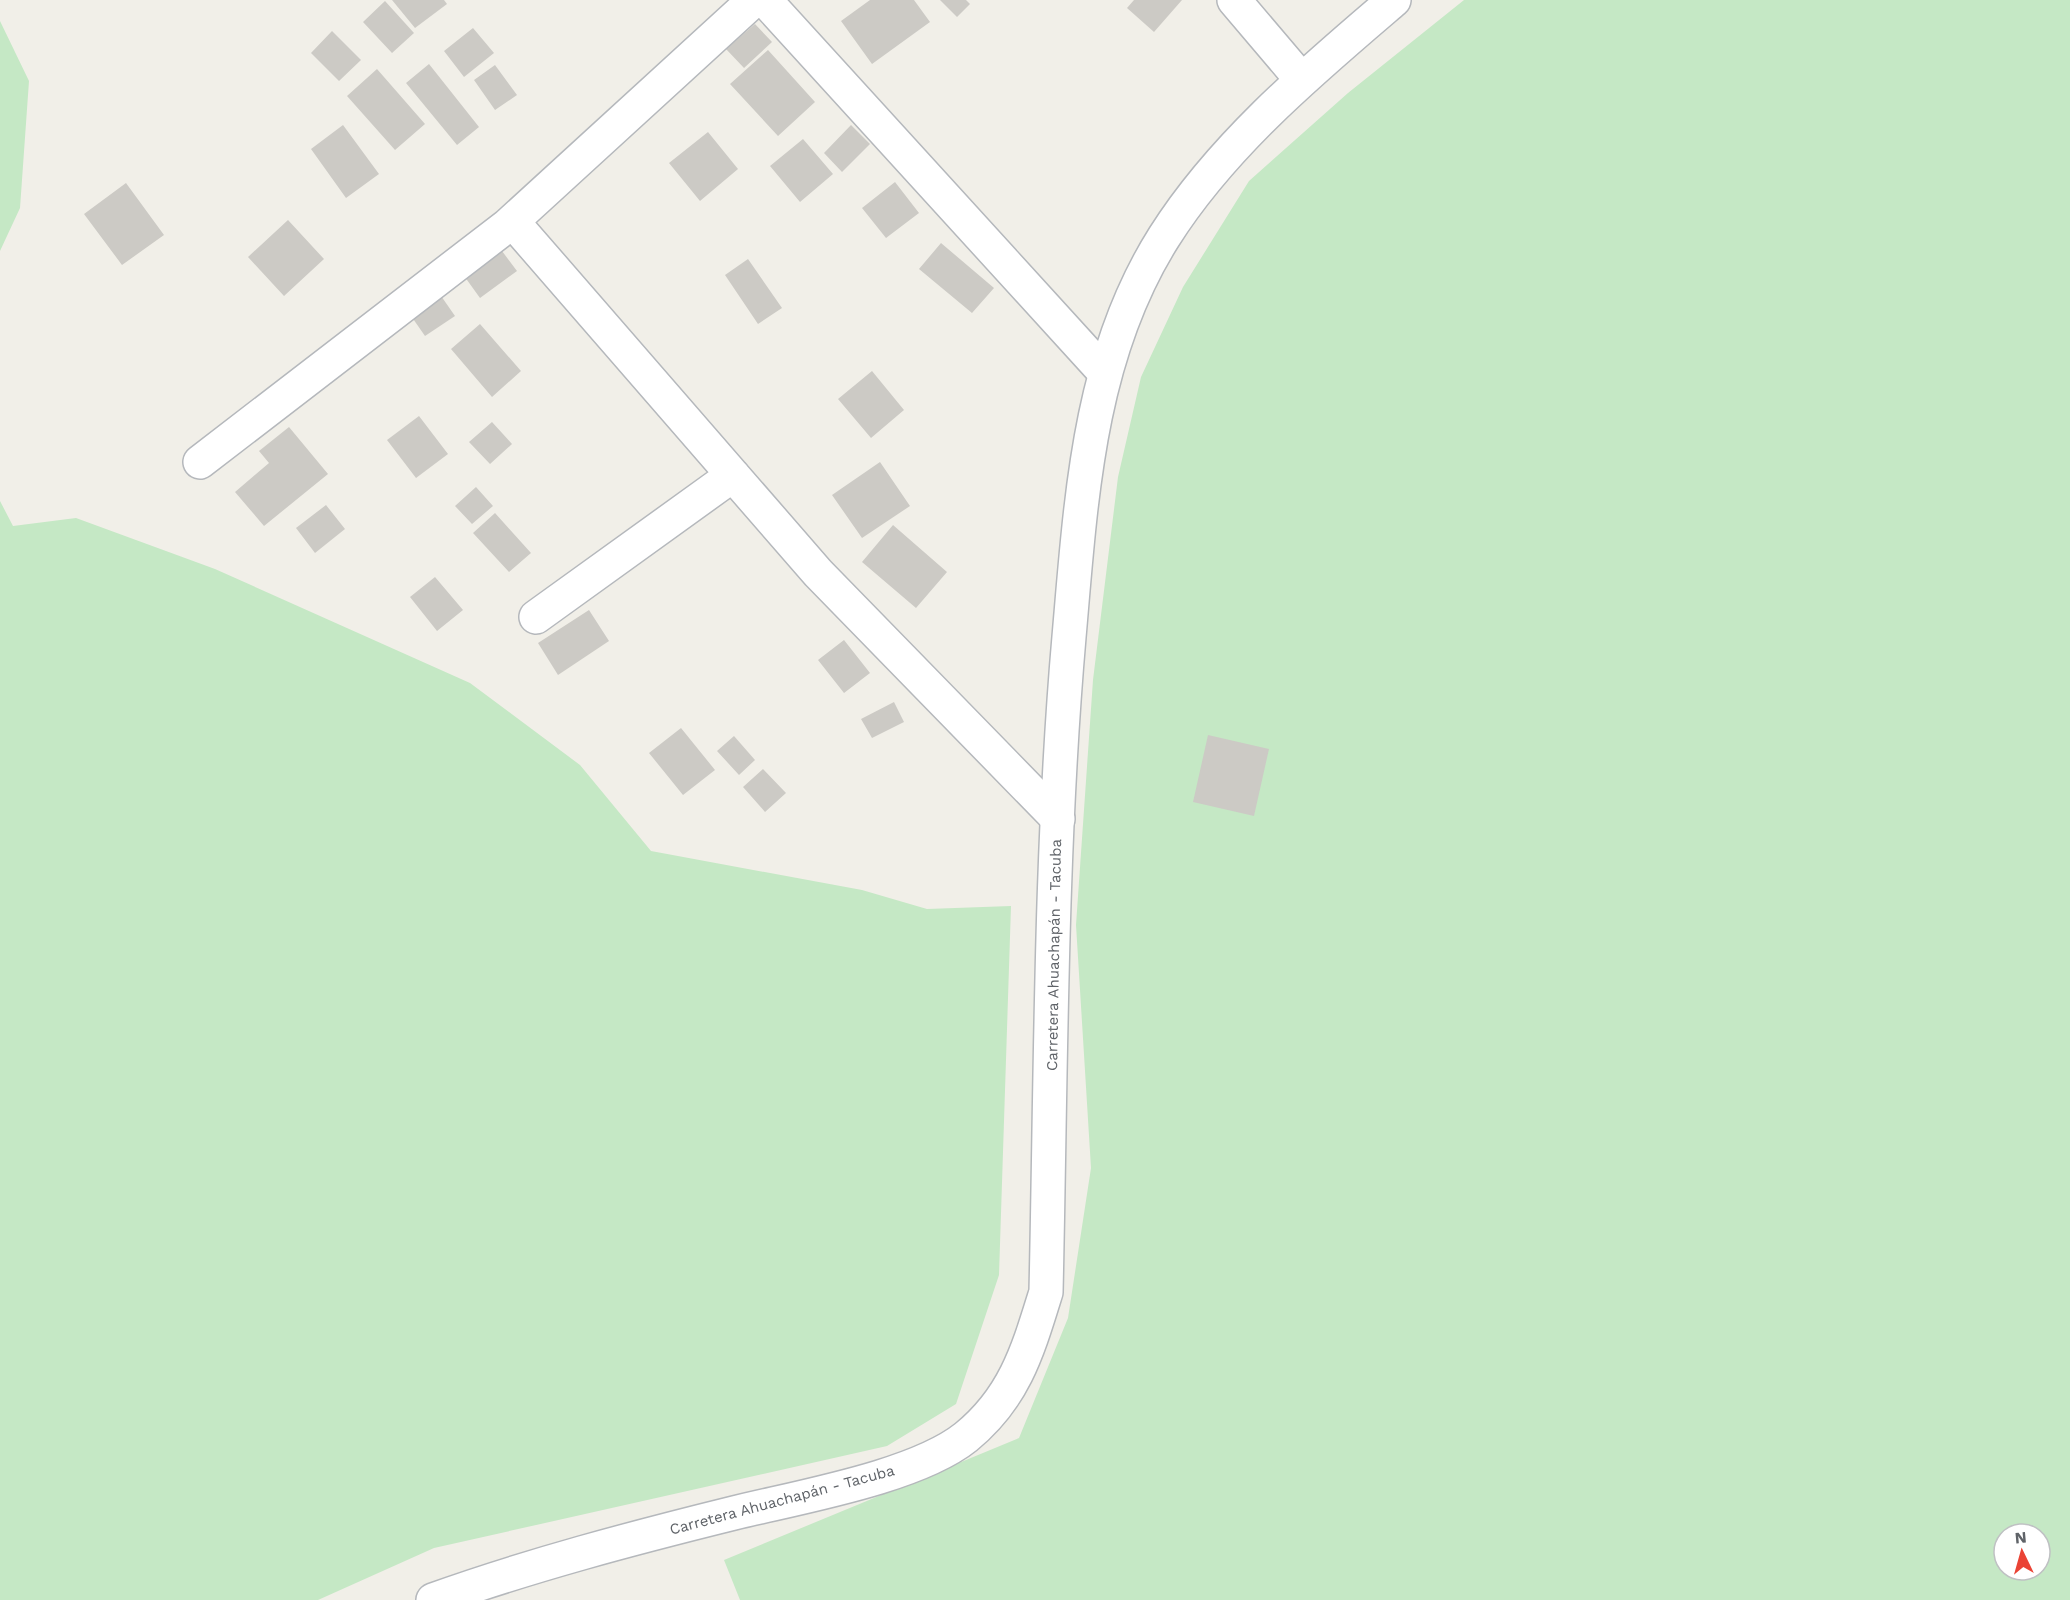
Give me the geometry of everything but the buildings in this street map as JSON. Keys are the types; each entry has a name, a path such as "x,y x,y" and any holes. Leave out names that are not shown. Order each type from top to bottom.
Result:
{"street":[{"path":"200,462 508,225 754,0"},
{"path":"765,0 1105,373"},
{"path":"1234,0 1301,79"},
{"name":"Carretera Ahuachapán - Tacuba","path":"433,1600 485,1581 600,1549 867,1480 934,1455 965,1438 1008,1393 1028,1350 1046,1292 1059,749 1083,480 1095,406 1116,337 1164,237 1211,176 1285,93 1394,0"},
{"path":"508,225 520,230 818,573 1058,819"},
{"path":"537,617 733,475"}],"green space":[{"path":"1464,0 2070,0 2070,1600 740,1600 724,1560 1019,1438 1068,1318 1091,1168 1076,925 1093,680 1118,477 1141,377 1183,287 1249,181 1348,93"},
{"path":"0,21 29,81 20,208 0,251"},
{"path":"0,501 13,526 76,518 215,569 470,683 580,765 651,851 862,890 927,909 1011,906 999,1275 956,1404 887,1446 434,1548 318,1600 0,1600"}]}
